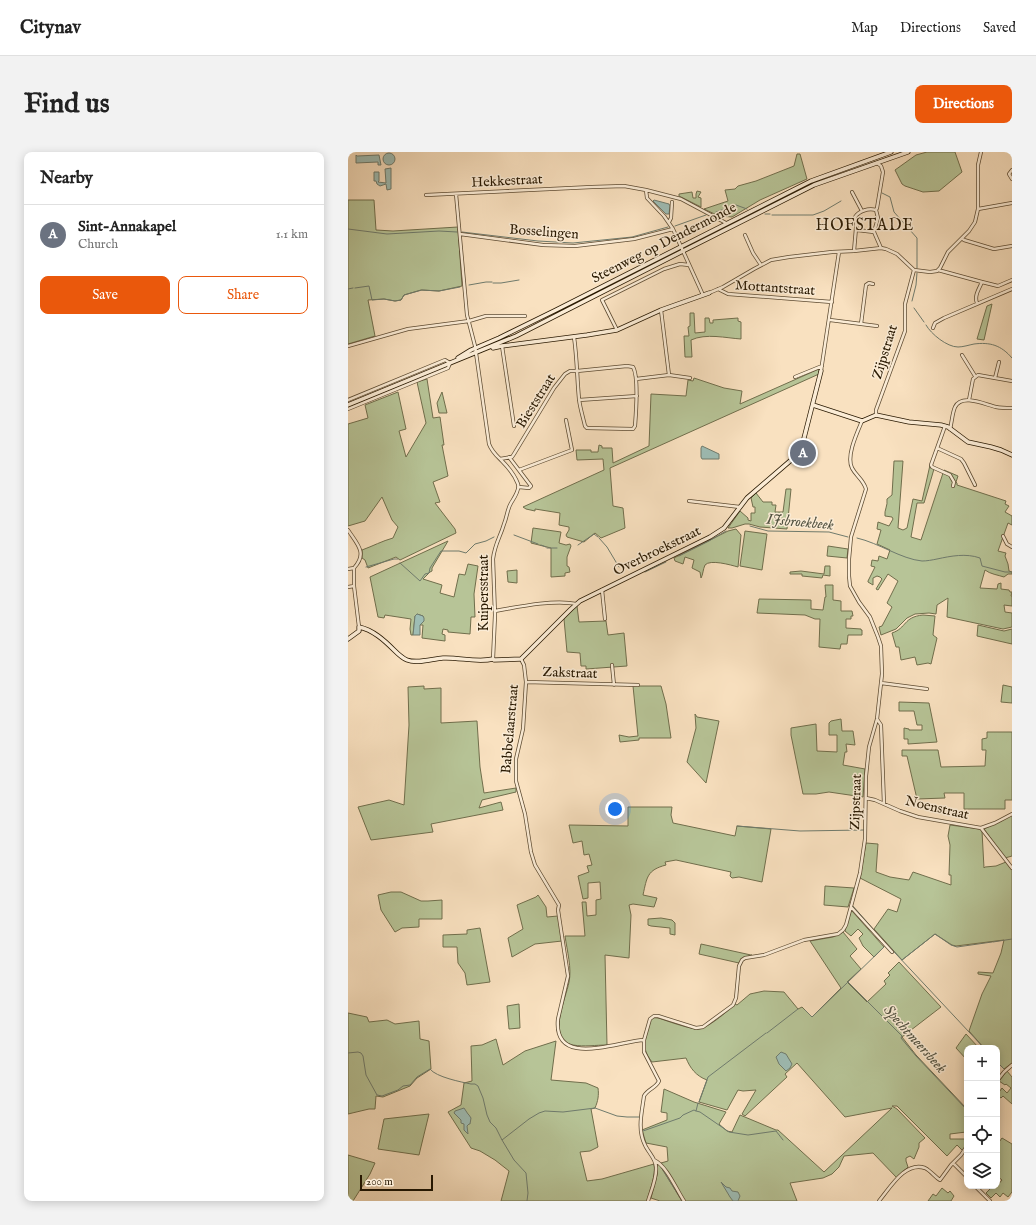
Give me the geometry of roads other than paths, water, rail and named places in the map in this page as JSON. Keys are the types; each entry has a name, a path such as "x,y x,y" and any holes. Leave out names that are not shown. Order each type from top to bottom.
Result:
{"street":[{"name":"Steenweg op Dendermonde","path":"477,351 499,338 811,181 880,154 891,152"},
{"name":"Steenweg op Dendermonde","path":"348,409 477,351 511,339 814,185 908,152"},
{"path":"938,270 948,252 973,226 977,217 978,165 981,152"},
{"path":"880,154 882,159 888,159"},
{"path":"880,154 875,163 882,166 883,172 876,209 878,218 874,232 880,248"},
{"path":"1012,170 1009,174 1012,179"},
{"name":"Hekkestraat","path":"477,351 469,321 456,194 592,186 624,186 681,199 726,223"},
{"path":"646,190 647,198 658,209 673,229 703,295"},
{"path":"852,192 862,211"},
{"path":"426,195 456,194"},
{"path":"668,222 671,218 672,202"},
{"path":"978,209 1012,203"},
{"path":"854,251 856,228 855,217 862,211 876,209"},
{"path":"856,228 860,231 874,232"},
{"name":"Bosselingen","path":"460,234 543,245 575,246 634,239 673,229"},
{"path":"745,236 753,253 761,265"},
{"path":"962,238 964,240 994,249 1012,246"},
{"path":"709,293 771,260 788,256 880,248 893,251 914,270 932,272 938,270 998,286 1012,280"},
{"path":"689,501 740,507 752,494 801,450 822,371 839,252"},
{"path":"617,330 602,300 664,268 680,264 689,265"},
{"name":"Zijpstraat","path":"876,415 876,410 905,329 905,304 914,270"},
{"path":"977,303 976,295 982,282"},
{"path":"861,324 866,285 869,283 873,284"},
{"name":"Mottantstraat","path":"718,289 728,294 832,302"},
{"path":"933,328 934,323 1012,289"},
{"name":"Steenweg op Dendermonde","path":"477,351 502,346 617,330 660,310 709,293"},
{"path":"660,310 669,375"},
{"path":"348,346 408,329 469,321 490,315 525,316"},
{"path":"830,320 876,326"},
{"path":"499,338 506,336 516,344"},
{"name":"Bieststraat","path":"509,457 513,456 551,393 565,374 570,371 577,371 574,336"},
{"path":"502,346 514,426"},
{"path":"477,351 489,444 492,452 500,459 514,477 519,487 529,488 531,486 509,457 500,459"},
{"path":"962,355 975,376"},
{"path":"348,400 445,360 450,363"},
{"path":"995,378 999,362"},
{"path":"632,366 635,369 636,379 637,396 635,426 633,429 586,428 579,400 577,371 632,366"},
{"path":"795,377 822,366"},
{"path":"636,379 669,375 690,378"},
{"path":"975,376 982,375 1012,381"},
{"path":"969,400 972,382 975,376"},
{"name":"Steenweg op Dendermonde","path":"348,405 393,388"},
{"path":"579,400 637,396"},
{"path":"950,429 955,407 959,403 969,400 997,408 1012,408"},
{"path":"813,404 862,422 876,415 909,422 945,426 968,442 1000,450 1012,455"},
{"path":"519,470 572,450 566,420"},
{"name":"Zijpstraat","path":"644,1040 649,1020 654,1016 696,1028 703,1027 730,1008 735,1002 742,960 749,957 764,955 804,940 838,934 846,925 860,873 865,839 869,747 877,719 882,659 878,637 870,617 850,586 849,576 849,559 852,537 866,489 864,482 852,468 850,463 852,448 862,422"},
{"path":"945,426 931,465 932,467 950,474 954,482 953,486"},
{"path":"937,448 961,459 975,485"},
{"name":"Kuipersstraat","path":"492,659 495,611 494,551 497,539 505,523 508,508 519,487"},
{"name":"Overbroekstraat","path":"521,659 577,604 722,530 740,507"},
{"path":"348,530 359,546 361,553 361,559 354,568 354,586 359,631 348,639"},
{"path":"348,536 353,537"},
{"path":"1003,536 1008,546 1012,547"},
{"path":"348,568 354,568"},
{"path":"348,587 354,586"},
{"name":"Overbroekstraat","path":"602,590 605,619"},
{"path":"495,611 537,604 577,604"},
{"path":"358,627 373,632 402,657 408,660 417,661 444,658 479,660 521,659"},
{"name":"Babbelaarstraat","path":"521,659 524,665 526,682 523,730 516,759 516,781 525,814 531,852 535,865 559,905 558,910 568,976 560,1011 558,1026 559,1037 566,1044 595,1049 644,1040"},
{"name":"Zakstraat","path":"612,665 614,685"},
{"name":"Zakstraat","path":"526,682 638,685"},
{"path":"881,683 927,688"},
{"path":"877,719 880,725 884,804"},
{"name":"Noenstraat","path":"866,798 875,800 918,817 981,828 1012,814"},
{"name":"Noenstraat","path":"981,828 1012,868"},
{"path":"850,906 892,952"},
{"path":"644,1040 645,1057 659,1081 658,1085 646,1092 644,1096 640,1126 644,1144 656,1166 648,1201"},
{"path":"1000,1077 1012,1066"},
{"path":"879,1201 908,1169 920,1167 926,1169 939,1180 964,1151"},
{"path":"654,1160 659,1163 666,1172 684,1201"},
{"path":"953,1163 964,1174"},
{"path":"979,1189 990,1201"}],"water":[{"path":"387,153 391,153 395,159 391,165 387,165 383,161 383,157"},
{"path":"356,155 379,155 381,165 378,165 378,162 356,163"},
{"path":"391,168 391,189 387,190 386,184 380,186 376,181 374,181 374,172 379,172 378,182 386,183 385,169"},
{"path":"653,201 669,204 669,214 666,214"},
{"path":"702,446 719,454 719,459 702,459"},
{"path":"417,614 423,616 424,621 420,625 420,635 413,635 415,616"},
{"path":"781,1052 786,1054 792,1064 786,1071 779,1064 776,1057"},
{"path":"464,1108 471,1118 470,1124 467,1126 468,1134 464,1130 464,1124 461,1123 461,1120 454,1113 455,1111"},
{"path":"721,1182 732,1191 738,1192 740,1196 738,1201 733,1201"}],"waterway":[{"path":"882,193 890,197 894,212 917,238 917,268"},
{"path":"772,215 813,215 824,211 841,201"},
{"path":"716,212 736,205 747,209"},
{"path":"765,214 770,214"},
{"path":"675,226 706,215"},
{"path":"462,232 538,241 573,243 632,237 668,227"},
{"path":"348,229 387,234 439,231 457,232"},
{"path":"912,301 917,273"},
{"path":"493,283 519,280"},
{"path":"469,285 492,282"},
{"path":"355,288 369,286 372,300 384,299 395,301 401,300 404,295 422,290 439,291 460,287"},
{"path":"348,289 353,288"},
{"path":"914,308 924,322"},
{"path":"926,325 935,336 949,345 958,347 974,344 995,345 1004,350 1012,358"},
{"name":"IJsbroekbeek","path":"750,526 768,531 829,532 848,537"},
{"name":"IJsbroekbeek","path":"679,556 726,531"},
{"name":"IJsbroekbeek","path":"578,545 594,534 598,537"},
{"name":"IJsbroekbeek","path":"514,535 538,544"},
{"name":"IJsbroekbeek","path":"400,563 420,581 425,574 429,573 430,568 441,551 459,551 466,553 475,544 494,537"},
{"name":"IJsbroekbeek","path":"599,538 607,547 619,567"},
{"name":"IJsbroekbeek","path":"857,538 914,560 926,561 953,556 975,556 980,558 982,566 1005,572 1012,572"},
{"name":"IJsbroekbeek","path":"541,545 546,547"},
{"name":"IJsbroekbeek","path":"547,548 557,548"},
{"name":"IJsbroekbeek","path":"366,567 398,559"},
{"name":"IJsbroekbeek","path":"645,572 666,562"},
{"path":"737,826 800,831 864,830"},
{"path":"852,905 981,1045"},
{"path":"902,960 935,934 951,945 957,947 992,942"},
{"path":"993,942 1012,939"},
{"path":"805,1010 812,1017 884,947"},
{"name":"Spechtmeersbeek","path":"848,982 902,1036 901,1038 916,1056 964,1107"},
{"path":"767,1033 798,1009"},
{"path":"699,1102 708,1077 766,1033"},
{"name":"Spechtmeersbeek","path":"348,1053 361,1053 363,1056 366,1075 377,1095 382,1096 398,1090 403,1086 410,1085 417,1077 430,1069 433,1072 449,1079 475,1084 478,1086 483,1098 490,1122 496,1128 502,1140 529,1119 545,1111 563,1112 595,1108 617,1116 639,1117"},
{"path":"1000,1065 1004,1069"},
{"path":"643,1131 680,1118 694,1110 696,1111 698,1103"},
{"path":"696,1111 700,1112 729,1132 748,1135 776,1131 783,1140"},
{"path":"502,1140 514,1160 526,1173 528,1193 527,1201"},
{"path":"661,1167 682,1201"}],"place":[{"name":"Sint-Annakapel","path":"803,453"}],"district":[{"name":"HOFSTADE","path":"865,226"}]}
